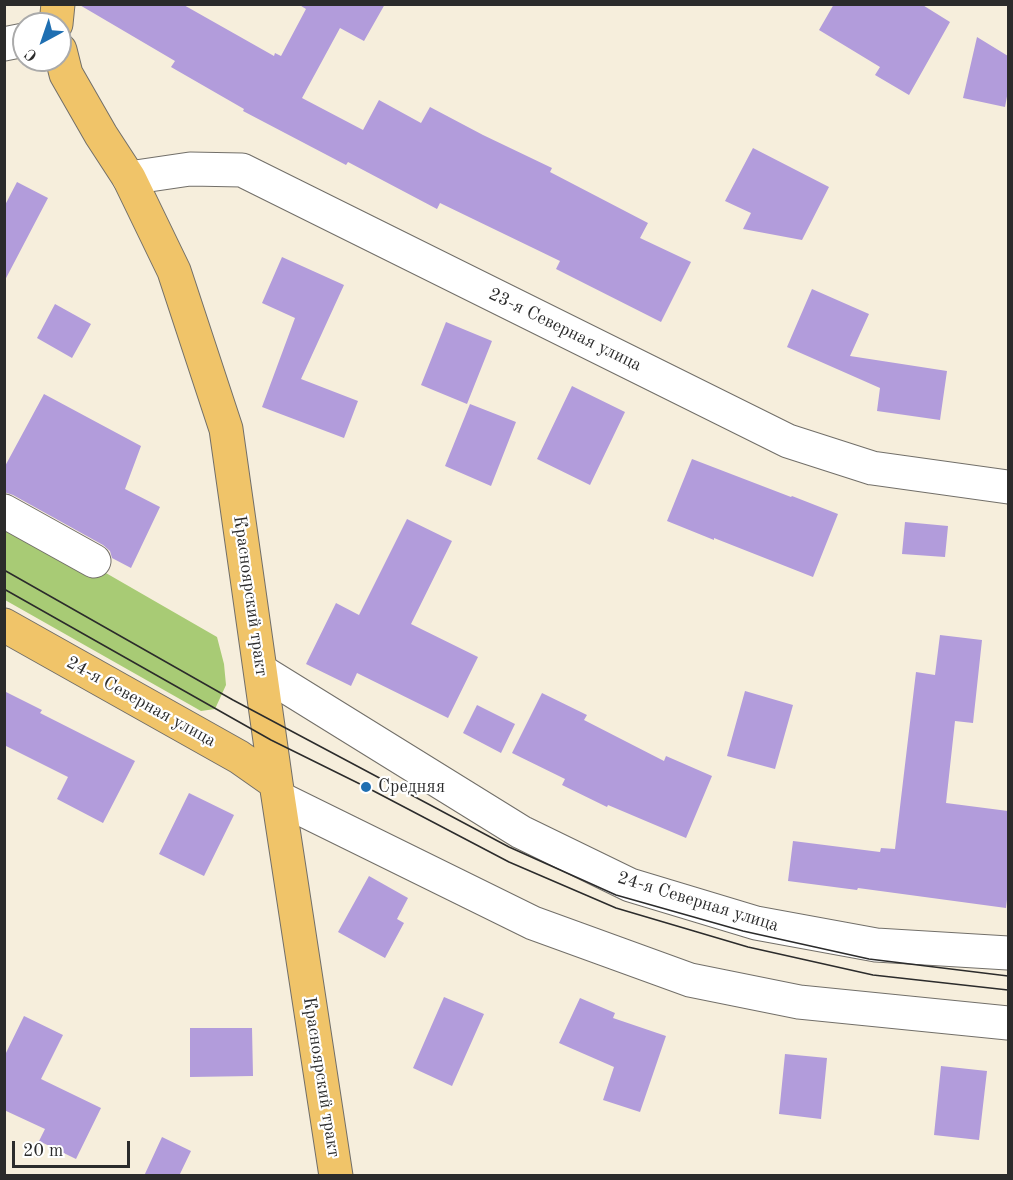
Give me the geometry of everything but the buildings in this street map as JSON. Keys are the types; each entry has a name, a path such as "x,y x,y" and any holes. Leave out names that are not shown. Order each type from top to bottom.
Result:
{"main road":[{"name":"Красноярский тракт","path":"66,72 101,135 129,178 174,271 226,429 277,791 336,1176"},
{"name":"24-я Северная улица","path":"4,625 239,757 277,791"}],"street":[{"name":"23-я Северная улица","path":"129,178 190,169 242,170 788,441 872,468 1008,487"},
{"path":"4,511 94,561"},
{"name":"24-я Северная улица","path":"261,670 521,832 630,885 756,923 876,945 1008,953"},
{"name":"24-я Северная улица","path":"277,791 533,923 690,980 799,1002 1008,1023"}],"green space":[{"path":"5,529 53,557 92,565 217,637 224,664 226,685 215,709 201,711 5,600"}],"tram line":[{"path":"4,570 233,700 509,847 616,895 743,931 869,959 1008,976"},
{"path":"4,589 271,740 509,862 616,908 748,947 873,975 1008,990"}],"place":[{"name":"Средняя","path":"366,787"}]}
